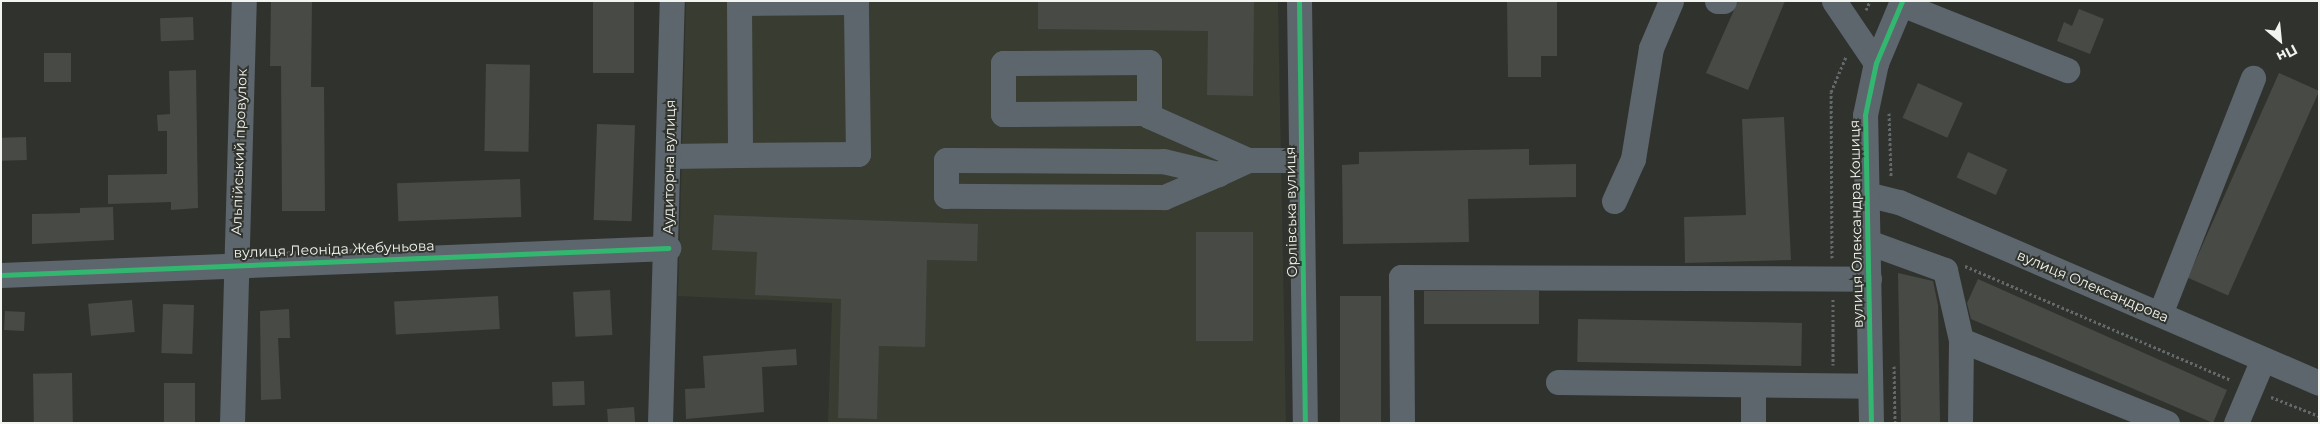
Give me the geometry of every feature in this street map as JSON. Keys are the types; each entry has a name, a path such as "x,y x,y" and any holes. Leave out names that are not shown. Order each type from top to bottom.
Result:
{"street":[{"name":"Альпійський провулок","path":"232,423 244,1"},
{"name":"Аудиторна вулиця","path":"660,423 668,248 672,1"},
{"name":"Орлівська вулиця","path":"1299,1 1305,423"},
{"path":"1614,202 1633,159 1651,48 1672,1"},
{"path":"1717,1 1724,1"},
{"path":"1834,1 1876,63"},
{"path":"669,156 740,156 858,154 856,2 739,3 740,156"},
{"path":"1901,3 2067,70"},
{"name":"вулиця Олександра Кошиця","path":"1871,423 1865,115 1876,63 1901,3"},
{"path":"1149,116 1149,62 1003,63 1003,114 1149,116 1248,160 1301,160"},
{"path":"2160,314 2253,78"},
{"path":"1218,174 1163,161 946,160 946,196 1164,197 1218,174 1248,160"},
{"name":"вулиця Олександрова","path":"1866,194 1899,202 2319,384"},
{"path":"1868,242 1945,270 1961,340 1960,423"},
{"name":"вулиця Леоніда Жебуньова","path":"1,275 668,248"},
{"path":"1402,423 1400,277 1869,279"},
{"path":"1961,340 2167,423"},
{"path":"2236,423 2263,359"},
{"path":"1558,382 1870,386"},
{"path":"1752,385 1753,423"}],"path":[{"path":"1833,386 1832,92 1870,1"},
{"path":"1954,261 2319,416"}],"shaded area":[{"path":"686,1 1278,1 1286,423 828,423 832,303 678,296"}],"building":[{"path":"271,1 312,1 311,87 324,87 325,211 282,211 281,66 270,66"},
{"path":"593,1 634,1 634,73 593,73"},
{"path":"1038,1 1254,1 1253,96 1207,95 1208,31 1038,29"},
{"path":"1507,1 1557,1 1557,56 1541,56 1541,77 1508,77"},
{"path":"1738,1 1785,1 1748,90 1706,73"},
{"path":"2079,9 2104,19 2090,54 2057,41 2064,22 2072,26"},
{"path":"193,17 194,40 161,41 160,18"},
{"path":"44,53 71,53 71,82 44,82"},
{"path":"486,64 530,65 528,152 484,151"},
{"path":"196,70 198,208 171,210 171,202 108,204 108,175 167,174 167,131 158,131 157,115 170,114 169,71"},
{"path":"2279,73 2319,91 2228,296 2188,278"},
{"path":"1918,83 1963,103 1947,138 1903,118"},
{"path":"1784,117 1791,260 1685,263 1684,217 1746,215 1742,119"},
{"path":"597,124 635,125 632,221 594,220"},
{"path":"26,137 27,160 2,161 1,138"},
{"path":"1529,149 1529,165 1576,164 1576,197 1468,199 1469,242 1343,244 1342,165 1359,164 1359,152"},
{"path":"1968,152 2007,169 1996,195 1957,178"},
{"path":"520,179 521,217 398,221 397,183"},
{"path":"113,207 114,240 32,244 32,214 80,213 80,208"},
{"path":"714,215 978,224 977,261 927,260 925,347 879,346 877,419 838,418 841,299 755,295 757,252 712,250"},
{"path":"1196,232 1253,232 1253,341 1196,341"},
{"path":"1898,273 1933,281 1938,305 1940,423 1901,423"},
{"path":"1978,279 2227,390 2213,423 1971,319 1967,303"},
{"path":"610,290 612,335 575,337 573,292"},
{"path":"1424,291 1539,291 1539,324 1424,324"},
{"path":"498,296 500,329 396,334 394,301"},
{"path":"1340,296 1381,296 1381,423 1340,423"},
{"path":"132,300 135,332 91,336 88,304"},
{"path":"163,304 194,305 192,354 161,353"},
{"path":"289,309 290,338 278,338 281,399 261,400 260,311"},
{"path":"5,311 25,312 24,331 4,330"},
{"path":"1578,319 1802,323 1801,366 1577,362"},
{"path":"796,349 797,365 762,367 764,412 686,419 685,389 705,388 703,356"},
{"path":"72,373 73,423 34,423 33,374"},
{"path":"584,381 585,405 553,406 552,382"},
{"path":"164,383 195,383 195,423 164,423"},
{"path":"634,407 635,423 608,423 607,409"}],"cycle path":[{"path":"1299,1 1305,423"},
{"path":"1871,423 1865,115 1876,63 1902,1"},
{"path":"1,275 668,248"}]}
